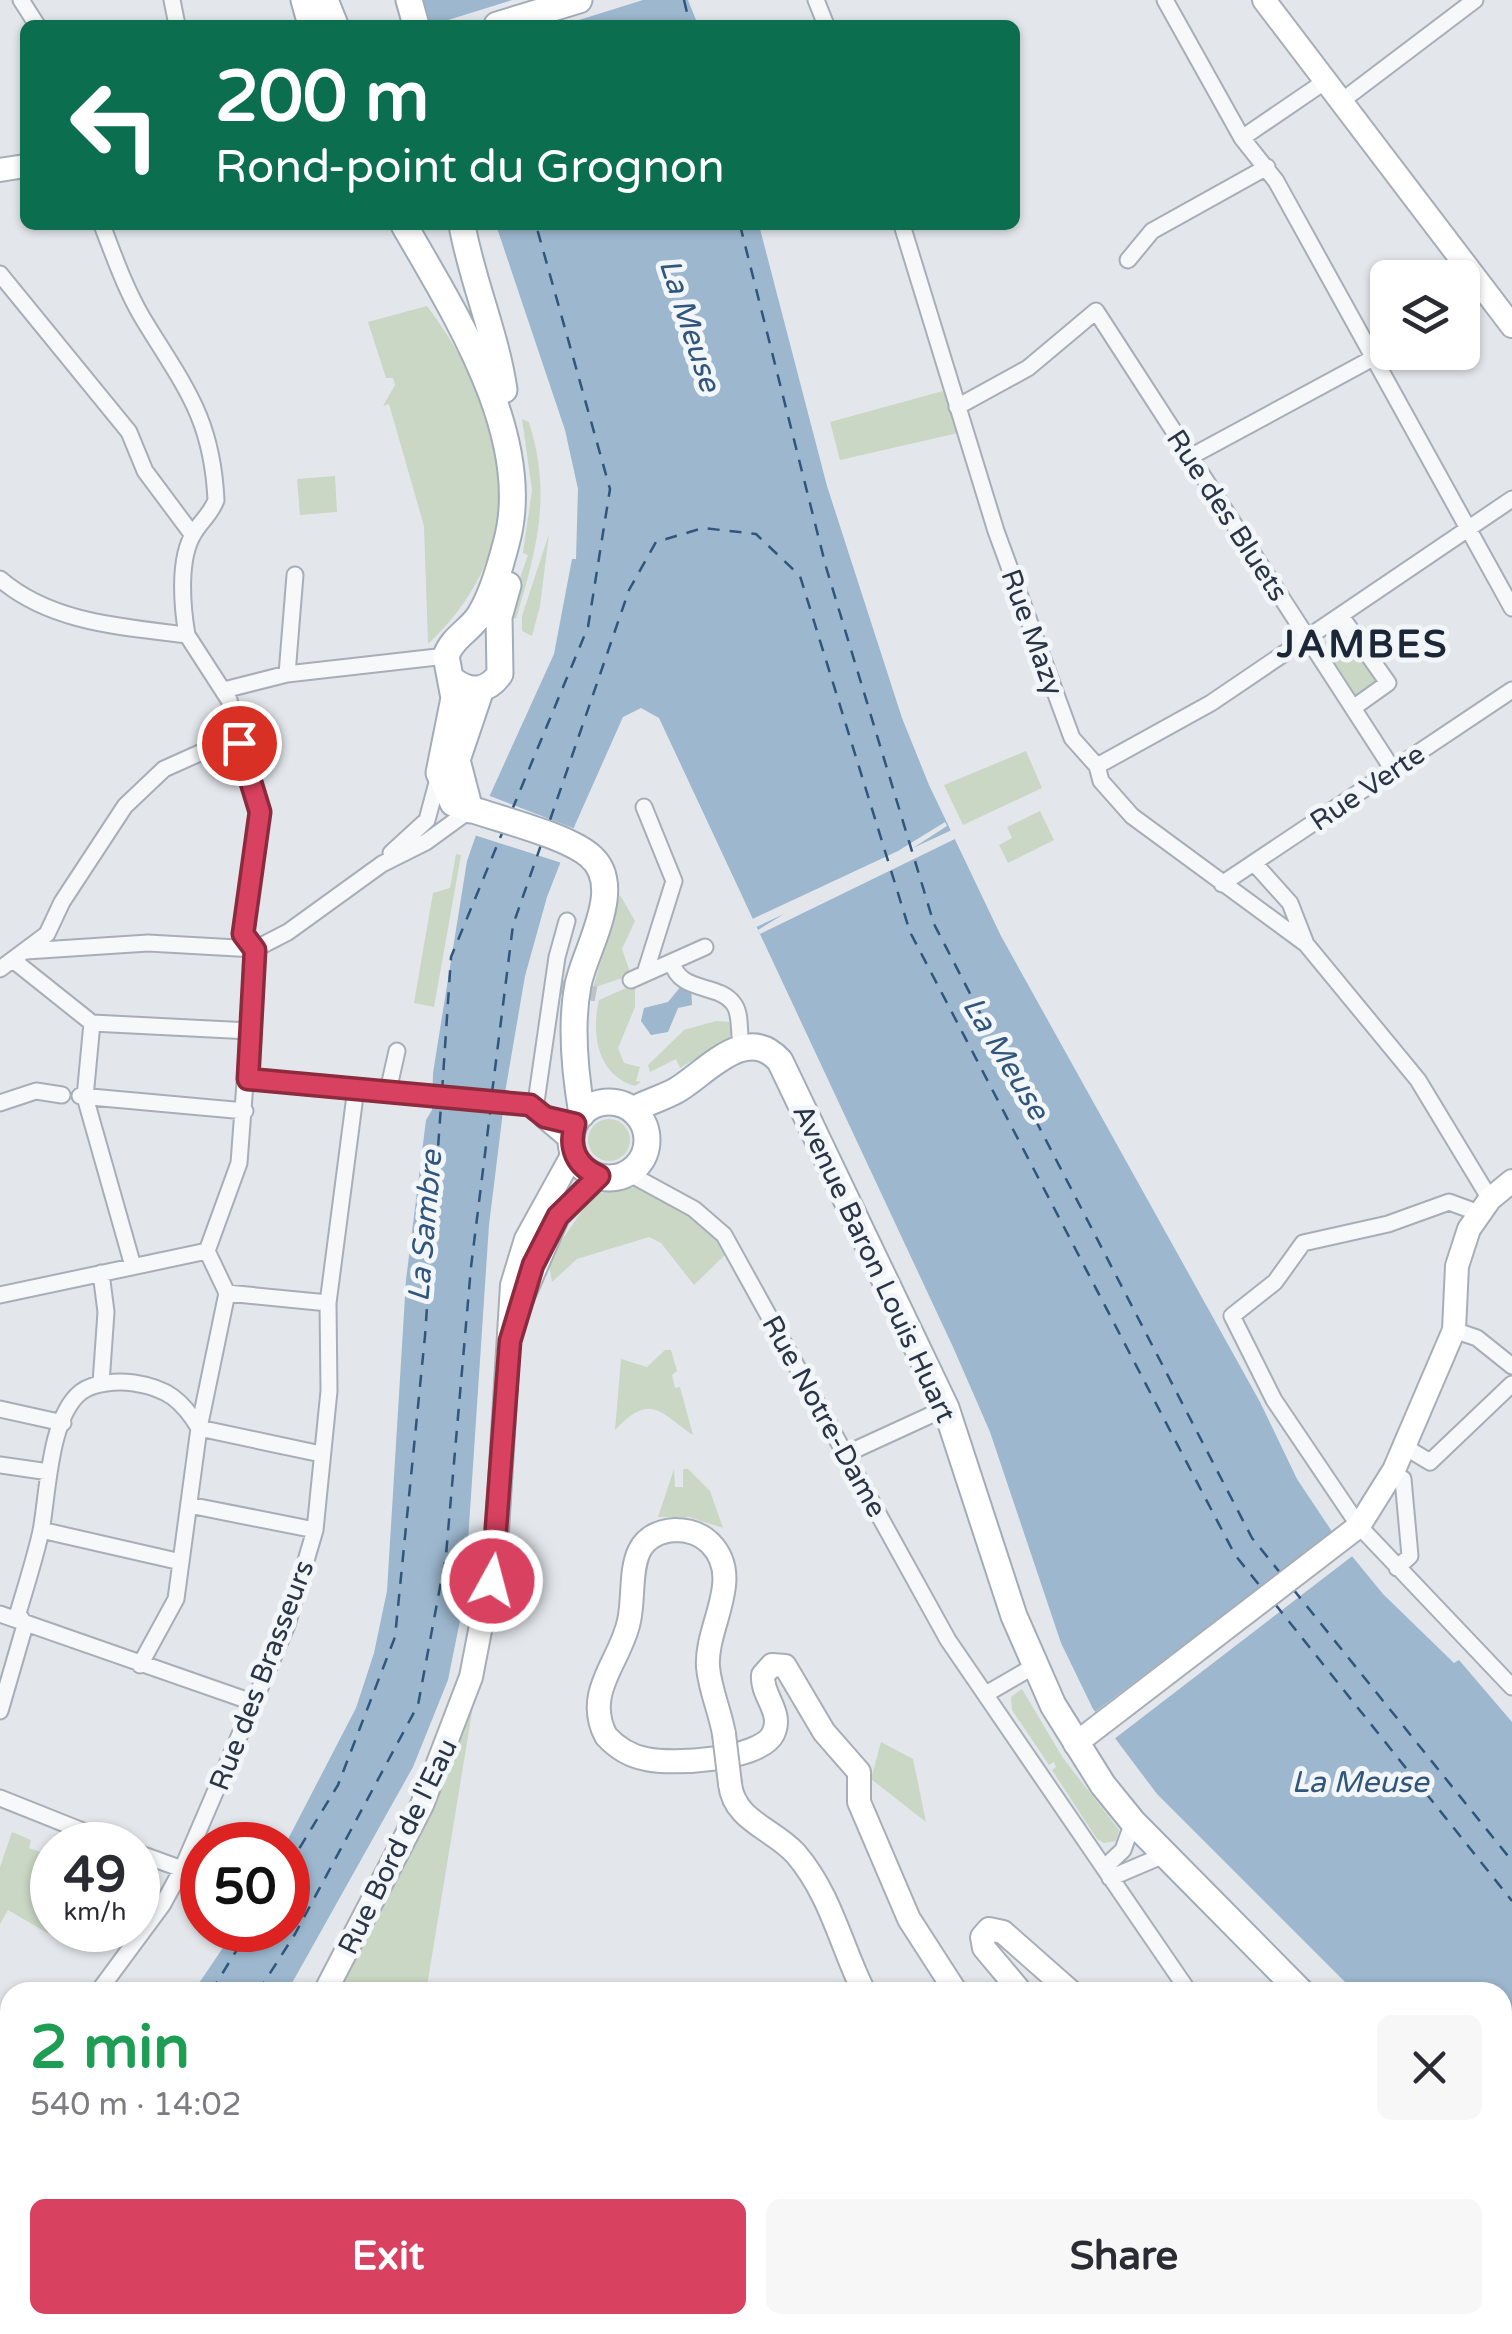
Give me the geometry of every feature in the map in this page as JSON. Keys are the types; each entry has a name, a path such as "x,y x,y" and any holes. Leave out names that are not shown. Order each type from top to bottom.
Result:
{"main road":[{"path":"513,20 579,0"},
{"path":"1264,0 1512,326"},
{"path":"407,230 442,292 504,427 514,491 506,545 483,610 446,656 454,681 452,717 439,773 453,803 576,848 595,861 603,876 604,894 578,986 576,1023 576,1133 582,1166 599,1176 628,1172 642,1158 647,1138 587,1060 576,1023"},
{"path":"424,230 504,390 522,440 528,495 498,617 500,674 480,689 457,760 470,810"},
{"path":"463,230 470,266 499,354 504,390"},
{"path":"467,633 484,634 500,648"},
{"path":"454,681 480,689"},
{"name":"Avenue Baron Louis Huart","path":"622,1106 679,1088 721,1058 746,1046 767,1050 780,1061 946,1408 1014,1616 1036,1665 1085,1738 1132,1822 1292,1982"},
{"name":"Avenue Baron Louis Huart","path":"647,1138 679,1088"},
{"path":"576,1133 622,1106"},
{"path":"540,1113 576,1133"},
{"name":"Rue Bord de l'Eau","path":"510,1341 506,1333 517,1263 553,1192 576,1133"},
{"name":"Rue Bord de l'Eau","path":"330,1982 432,1784 470,1677 496,1548 510,1341 533,1265 558,1216 599,1176"},
{"path":"1085,1738 1354,1532 1405,1448 1454,1330 1457,1266 1484,1206 1512,1182"},
{"path":"860,1982 842,1932 816,1882 793,1851 738,1809 730,1784 726,1754 724,1734 708,1664 725,1583 723,1562 702,1537 667,1532 650,1539 633,1562 628,1624 598,1701 606,1736 630,1754 656,1761 726,1754 752,1752 767,1742 776,1723 762,1674 772,1665 785,1666 824,1732 859,1772 859,1802 909,1919 950,1982"},
{"path":"1013,1982 984,1948 982,1937 989,1929 1003,1932 1060,1982"}],"street":[{"path":"1166,0 1242,138 1267,167 1370,350"},
{"path":"1343,100 1475,0"},
{"path":"1242,138 1327,80"},
{"path":"1128,260 1152,231 1267,167"},
{"path":"104,230 128,291 196,402 212,456 216,500 192,534 184,590 187,635 224,690 260,812 243,934 255,950 239,1163 206,1250 227,1293 199,1428 176,1599 140,1665"},
{"name":"Rue Mazy","path":"904,230 920,272 957,407 1072,738 1096,766 1101,782 1132,816 1306,944 1418,1080 1484,1206"},
{"path":"0,274 129,432 145,472 192,534"},
{"name":"Rue des Bluets","path":"957,407 1028,368 1096,311 1393,770"},
{"path":"1190,456 1370,359"},
{"path":"1381,370 1512,608"},
{"path":"1096,766 1211,703 1472,530 1512,499"},
{"path":"287,674 295,575"},
{"path":"0,579 37,604 76,618 187,635"},
{"path":"1341,616 1388,683 1353,708"},
{"path":"224,690 287,674 446,656"},
{"name":"Rue Verte","path":"1222,884 1512,690"},
{"path":"18,958 47,934 62,902 125,806 164,769 222,743 234,730"},
{"path":"18,958 136,943 255,950 288,932 382,864 427,820 439,773"},
{"path":"644,807 674,880 646,970"},
{"path":"382,864 426,842 470,810"},
{"name":"Rue Mazy","path":"1254,863 1290,903 1306,944"},
{"path":"248,1079 512,1102 540,1113 551,1001 567,921"},
{"path":"631,980 646,970 706,947"},
{"path":"18,958 41,984 90,1021 250,1032"},
{"path":"18,958 41,984"},
{"path":"672,962 685,980 730,998 736,1008 740,1036"},
{"path":"90,1021 74,1096 133,1266"},
{"path":"388,1091 397,1052"},
{"name":"Rue des Brasseurs","path":"201,1822 286,1624 315,1530 329,1391 328,1303 356,1088"},
{"path":"0,1104 36,1092 245,1111"},
{"name":"Rue Notre-Dame","path":"628,1172 694,1209 724,1235 848,1453 905,1567 986,1694 1182,1982"},
{"path":"1484,1206 1449,1202 1388,1224 1303,1243 1275,1282 1232,1316 1274,1400 1354,1532 1397,1568 1512,1687"},
{"path":"0,1295 206,1250"},
{"path":"101,1273 106,1312 102,1384"},
{"path":"227,1293 328,1303"},
{"path":"1454,1330 1477,1338 1512,1366"},
{"path":"26,1625 18,1613 41,1530 50,1472 63,1423 82,1391 102,1384 130,1382 179,1397 199,1428 321,1454"},
{"path":"1405,1448 1430,1462 1512,1384"},
{"path":"848,1453 946,1408"},
{"path":"0,1410 63,1423"},
{"path":"0,1465 50,1472"},
{"path":"1392,1474 1403,1479 1410,1556 1397,1568"},
{"path":"189,1505 315,1530"},
{"path":"41,1530 180,1562"},
{"path":"0,1614 252,1702"},
{"path":"0,1710 26,1625"},
{"path":"986,1694 1036,1665"},
{"path":"0,1798 60,1822"},
{"path":"1107,1873 1123,1850 1132,1822"},
{"path":"1107,1873 1164,1855"},
{"name":"Rue des Brasseurs","path":"105,1982 162,1904 180,1872"}],"green space":[{"path":"427,306 478,391 493,435 500,478 497,521 486,563 463,604 428,644 424,526 389,404 383,406 395,385 393,378 386,378 368,322"},
{"path":"943,391 958,433 840,460 830,422"},
{"path":"522,419 529,422 536,449 541,498 535,545 516,619 507,615 528,555 523,553 532,490"},
{"path":"335,476 337,512 300,515 297,479"},
{"path":"549,534 532,636 522,631 522,616"},
{"path":"1340,631 1378,680 1355,700 1321,644"},
{"path":"1026,751 1042,788 963,825 944,785"},
{"path":"1040,811 1054,840 1008,863 999,845 1012,838 1007,827"},
{"path":"456,854 461,855 434,1007 414,1003 433,893 450,888"},
{"path":"620,895 635,921 622,949 631,975 593,988"},
{"path":"635,984 635,1007 618,1048 624,1063 640,1067 636,1081 641,1082 635,1086 612,1073 605,1063 596,1026 599,1000"},
{"path":"716,1021 732,1022 730,1038 680,1068 676,1059 650,1072 648,1065 684,1030"},
{"path":"609,1119 624,1125 630,1140 624,1155 609,1161 594,1155 588,1140 594,1125"},
{"path":"641,1186 690,1213 726,1254 694,1285 661,1243 649,1237 577,1259 552,1282 548,1260 594,1194"},
{"path":"665,1350 671,1350 677,1371 672,1375 675,1388 680,1387 693,1435 664,1414 648,1409 638,1411 615,1430 621,1359 647,1367"},
{"path":"674,1469 675,1487 683,1487 683,1469 688,1469 710,1491 723,1528 689,1517 658,1517"},
{"path":"1022,1689 1063,1758 1119,1830 1116,1841 1104,1843 1097,1839 1052,1770 1056,1767 1054,1762 1049,1765 1012,1710 1011,1697"},
{"path":"475,1694 428,1982 341,1982 431,1809"},
{"path":"881,1742 913,1759 926,1822 871,1779"},
{"path":"12,1832 30,1840 30,1923 8,1910 0,1924 0,1867"}],"water":[{"path":"423,0 688,0 696,20 429,20"},
{"name":"La Meuse","path":"498,230 760,230 827,486 902,718 929,785 1001,936 1260,1402 1297,1479 1333,1533 1383,1594 1454,1663 1459,1660 1512,1722 1512,1982 1345,1982 1157,1794 1093,1709 1061,1643 990,1432 953,1347 659,718 641,708 623,717 575,825 547,897 525,976 489,1225 464,1601 448,1680 413,1767 310,1951 310,1822 297,1822 356,1708 374,1653 387,1591 406,1280 426,1120 432,1110 433,1073 467,861 490,795 554,654 572,559 576,559 578,489 565,430"},
{"path":"682,985 691,985 692,1005 678,1008 668,1032 651,1035 641,1021 644,1008 668,1002"},
{"name":"La Meuse","path":"220,1952 309,1952 293,1982 200,1982"}],"pier":[{"path":"512,0 643,0 579,20 448,20"},
{"path":"485,794 578,830 565,864 471,834"},
{"path":"945,822 947,826 913,848 954,829 957,838 760,934 758,930 784,914 752,929 748,921 898,851"},
{"path":"1336,1530 1355,1554 1109,1743 1091,1715"}],"ferry route":[{"path":"684,0 689,20"},
{"path":"512,810 588,627 610,489 537,230"},
{"path":"741,230 826,567 934,924 1252,1538 1282,1575"},
{"path":"550,820 629,590 656,542 703,528 756,534 800,576 910,932 1235,1555 1260,1586"},
{"path":"442,1092 451,957 503,831"},
{"path":"492,1093 513,925 542,842"},
{"path":"310,1831 338,1785 395,1637 425,1336 441,1105"},
{"path":"264,1982 295,1934 418,1705 446,1555 471,1267 491,1105"},
{"path":"1293,1589 1512,1861"},
{"path":"1275,1604 1512,1901"},
{"path":"217,1982 236,1952"}],"tunnel":[{"path":"559,987 596,994"}],"district":[{"name":"JAMBES","path":"1363,644"}],"route":[{"path":"239,743 260,812 243,934 255,950 248,1079 530,1105 545,1117 575,1124 574,1152 582,1166 599,1176 558,1216 533,1265 510,1341 492,1581"}],"water label":[{"name":"La Sambre","path":"425,1226"}]}
